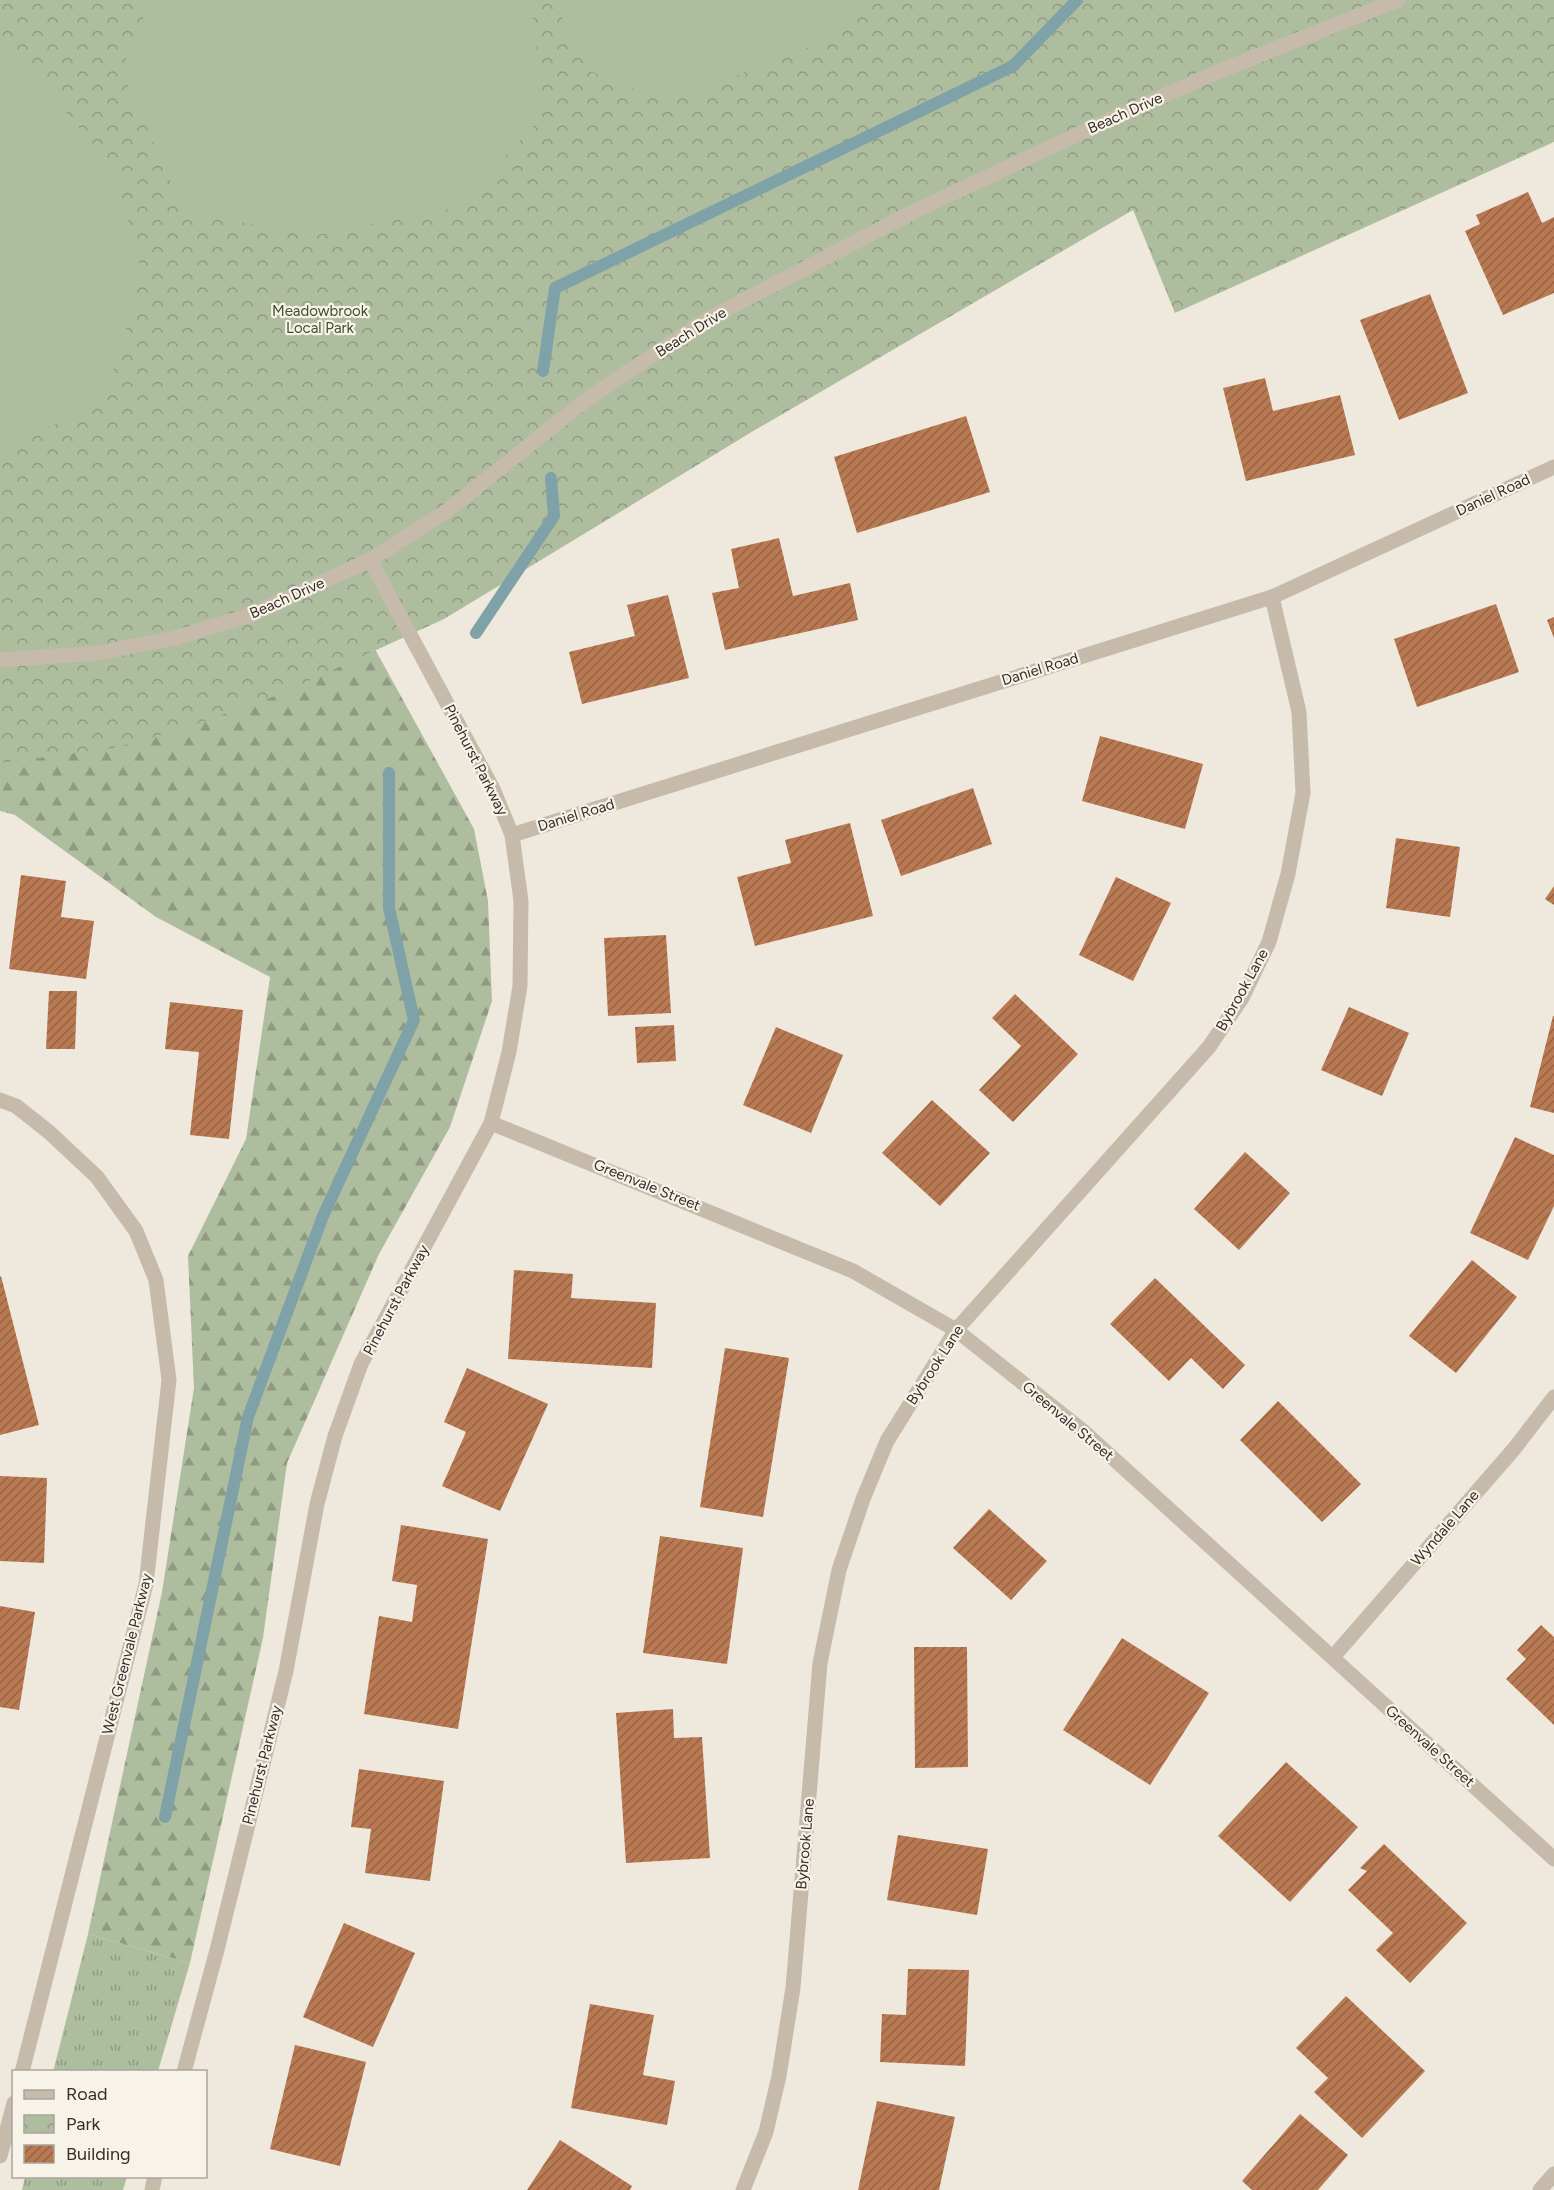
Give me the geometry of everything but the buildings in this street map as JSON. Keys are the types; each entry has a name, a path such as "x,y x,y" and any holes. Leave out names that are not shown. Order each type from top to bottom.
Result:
{"street":[{"name":"Beach Drive","path":"0,660 97,653 175,638 251,615 370,560 444,513 586,400 704,321 913,212 1085,131 1217,72 1398,0"},
{"name":"Daniel Road","path":"512,835 1272,597 1554,467"},
{"name":"Pinehurst Parkway","path":"185,2070 218,1946 286,1671 317,1504 335,1436 362,1364 491,1123 509,1052 520,986 521,901 512,835 493,789 370,560"},
{"name":"Bybrook Lane","path":"742,2190 766,2132 782,2054 792,1988 820,1663 839,1570 863,1500 887,1441 956,1330 1209,1047 1242,998 1269,942 1288,874 1303,793 1299,712 1272,597"},
{"name":"West Greenvale Parkway","path":"0,1100 16,1106 49,1132 97,1177 136,1231 156,1280 169,1380 146,1584 23,2070"},
{"name":"Greenvale Street","path":"491,1123 844,1267 956,1330 1082,1430 1554,1859"},
{"name":"Wyndale Lane","path":"1333,1657 1514,1449 1554,1397"},
{"path":"0,2156 12,2111"},
{"path":"1540,2190 1554,2174"}],"green space":[{"name":"Meadowbrook Local Park","path":"0,0 1554,0 1554,142 1175,313 1133,210 755,430 444,619 278,695 177,731 113,748 0,763"},
{"path":"151,0 531,0 539,71 538,121 459,207 312,236 184,211 121,70"},
{"path":"553,0 869,0 808,47 668,103 590,71"},
{"path":"0,32 115,171 141,271 119,357 99,402 0,451"},
{"path":"354,611 474,829 488,901 492,1001 450,1127 379,1254 287,1463 263,1638 190,1963 88,1934 162,1592 194,1388 188,1256 246,1139 270,977 156,917 15,815 0,811 0,701"},
{"path":"88,1934 190,1963 158,2070 54,2070"},
{"path":"25,2178 127,2178 123,2190 22,2190"}],"waterway":[{"path":"543,371 555,288 1013,66 1077,0"},
{"path":"476,633 554,516 551,478"},
{"path":"165,1817 248,1417 323,1216 414,1020 389,908 389,773"}]}
